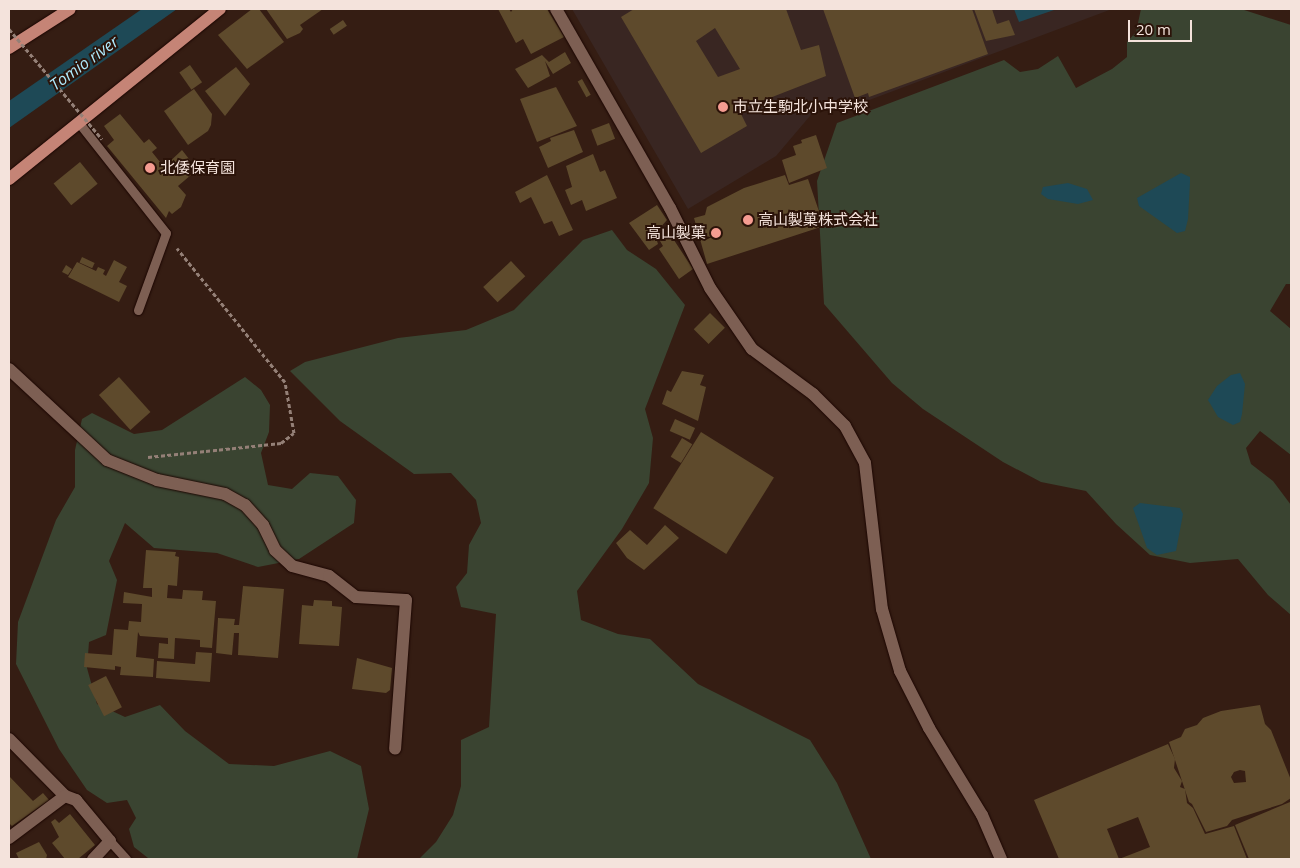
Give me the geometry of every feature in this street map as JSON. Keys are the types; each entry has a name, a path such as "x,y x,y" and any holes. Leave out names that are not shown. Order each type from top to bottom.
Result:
{"main road":[{"path":"9,48 70,9"},
{"path":"9,179 220,9"}],"street":[{"path":"556,9 670,208 710,288 752,349 813,394 844,426 865,463 882,609 900,670 929,728 982,815 1001,859"},
{"path":"9,369 106,460 157,480 225,494 245,505 263,525 275,550 292,566 329,576 356,597 406,600 395,749"},
{"path":"9,739 65,796 76,800 110,841 93,859"},
{"path":"9,838 65,796"}],"lane":[{"path":"79,123 166,234 138,310"},
{"path":"110,841 126,859"}],"path":[{"path":"9,29 102,139"},
{"path":"123,466 141,458 280,443 294,434 285,382 166,234"}],"shaded area":[{"name":"市立生駒北小中学校","path":"572,9 1112,9 840,111 821,103 776,156 688,209"}],"green space":[{"path":"1141,9 1241,9 1291,25 1291,284 1286,284 1270,311 1291,329 1291,455 1260,431 1246,448 1251,464 1273,481 1291,505 1291,615 1268,595 1238,559 1190,563 1150,555 1116,524 1086,491 1041,482 1003,462 923,409 892,383 824,304 817,181 837,123 1004,60 1020,72 1038,69 1058,56 1076,88 1112,69 1127,57 1127,42 1136,32"},
{"path":"612,230 627,250 656,269 685,305 645,409 653,438 649,483 622,529 577,591 581,620 618,634 650,639 698,684 810,740 837,783 871,859 419,859 436,842 453,815 461,786 461,740 489,727 496,614 461,607 456,587 467,573 469,545 481,523 476,500 451,473 414,474 340,421 290,371 305,362 398,338 466,330 514,310 583,240"},
{"path":"245,377 261,390 270,405 269,432 261,453 268,485 292,489 310,473 338,476 356,500 354,523 299,559 258,567 217,553 154,548 125,523 109,561 117,580 106,635 89,642 87,668 97,704 125,717 160,705 185,731 229,764 274,766 330,751 361,766 369,809 357,859 148,858 134,847 129,829 136,818 127,800 107,803 87,790 59,749 16,664 18,622 56,520 75,487 75,450 82,419 92,413 134,434 162,430"}],"water":[{"name":"Tomio river","path":"142,9 177,9 9,128 9,101"},
{"path":"1014,9 1057,9 1019,22"},
{"path":"1181,173 1190,177 1188,219 1185,231 1177,233 1139,206 1137,198"},
{"path":"1068,183 1087,189 1093,200 1078,204 1048,199 1041,194 1043,187"},
{"path":"1240,373 1245,384 1242,414 1240,422 1233,425 1218,417 1208,400 1217,386 1231,375"},
{"path":"1140,503 1180,508 1183,514 1176,551 1157,555 1147,548 1133,508"}],"building":[{"path":"252,9 259,9 284,42 247,69 218,35"},
{"path":"266,9 323,9 300,25 303,29 300,33 287,39"},
{"path":"498,9 509,9 511,12 513,9 547,9 564,37 531,54 523,39 516,43"},
{"path":"634,9 786,9 801,50 819,45 826,76 739,110 747,126 701,153 621,17","holes":["715,28 740,69 718,77 696,41"]},
{"path":"823,9 972,9 988,54 869,97 868,93 855,98"},
{"path":"974,9 992,9 997,24 1009,20 1015,35 986,41"},
{"path":"343,20 347,26 334,35 330,29"},
{"path":"565,52 571,63 553,74 545,61 550,76 528,88 515,69 542,55 549,62"},
{"path":"190,65 202,82 191,90 179,72"},
{"path":"236,67 250,84 225,116 205,91"},
{"path":"582,79 591,95 586,97 578,81"},
{"path":"556,87 577,126 537,142 520,99"},
{"path":"194,89 212,114 211,125 208,131 188,145 164,111"},
{"path":"120,114 144,143 149,139 157,148 152,152 164,167 182,150 193,164 187,170 191,175 178,186 186,195 181,207 172,214 169,211 166,218 107,146 114,140 104,126"},
{"path":"609,123 615,139 597,146 591,130"},
{"path":"574,130 583,152 548,168 539,147 551,141 550,138"},
{"path":"816,135 827,168 789,183 782,160 796,155 793,146 802,143 801,140"},
{"path":"593,154 600,172 605,170 617,198 586,211 582,200 571,205 565,190 572,187 566,166"},
{"path":"80,162 98,184 71,205 54,183"},
{"path":"547,175 573,230 559,236 552,221 544,224 531,197 520,203 515,192"},
{"path":"785,175 789,185 808,179 824,226 707,264 694,218 705,215 707,207 744,188"},
{"path":"657,205 667,220 658,230 653,228 658,244 649,250 629,223"},
{"path":"670,234 693,269 679,279 659,249 663,246 660,241"},
{"path":"82,257 95,263 92,268 79,262"},
{"path":"114,260 127,267 119,282 127,286 119,302 68,277 77,262 96,271 98,267 105,270 103,274 106,276"},
{"path":"511,261 525,276 498,302 483,287"},
{"path":"66,265 72,269 68,275 62,272"},
{"path":"710,313 725,328 709,344 694,329"},
{"path":"682,371 704,375 700,385 706,387 698,421 662,404 667,390 671,392"},
{"path":"119,377 150,412 130,430 99,395"},
{"path":"675,419 695,428 690,440 670,431"},
{"path":"701,432 774,478 726,554 653,508"},
{"path":"682,438 692,444 681,463 671,457"},
{"path":"665,525 679,538 644,570 627,558 616,543 630,530 647,545"},
{"path":"146,550 176,552 175,556 179,557 177,586 168,585 167,598 182,599 183,590 203,591 202,600 216,601 212,648 200,647 200,640 175,638 174,659 158,658 159,643 168,644 168,638 140,636 138,632 136,657 154,659 153,677 120,675 121,667 115,666 115,670 84,667 85,653 112,655 114,629 128,630 129,621 141,622 142,604 123,603 124,592 152,597 152,588 143,588"},
{"path":"243,586 284,589 278,658 238,655 239,633 234,633 232,655 216,653 218,618 235,619 234,625 239,625"},
{"path":"314,600 332,601 332,606 342,607 339,646 299,644 302,605 313,606"},
{"path":"196,652 212,653 210,682 156,678 157,661 195,664"},
{"path":"357,658 392,668 390,690 386,693 352,689"},
{"path":"106,676 122,707 104,716 88,685"},
{"path":"1260,705 1265,724 1271,730 1291,780 1291,798 1282,804 1232,820 1227,826 1206,832 1192,804 1189,802 1169,742 1181,737 1185,729 1197,725 1203,718 1221,711","holes":["1245,771 1246,782 1234,783 1231,777 1234,772"]},
{"path":"1168,744 1175,759 1174,768 1182,781 1180,787 1185,789 1187,803 1193,808 1205,834 1234,826 1247,859 1059,859 1034,800","holes":["1138,817 1150,847 1119,859 1107,829"]},
{"path":"9,776 33,801 43,793 49,800 12,826 9,823"},
{"path":"1290,802 1291,859 1249,859 1235,825"},
{"path":"70,814 95,845 78,859 65,859 52,843 59,837 51,822 55,819 59,823"},
{"path":"39,842 47,855 46,859 19,859 16,853"}],"place":[{"name":"市立生駒北小中学校","path":"723,107"},
{"name":"北倭保育園","path":"150,168"},
{"name":"高山製菓株式会社","path":"748,220"},
{"name":"高山製菓","path":"716,233"}]}
